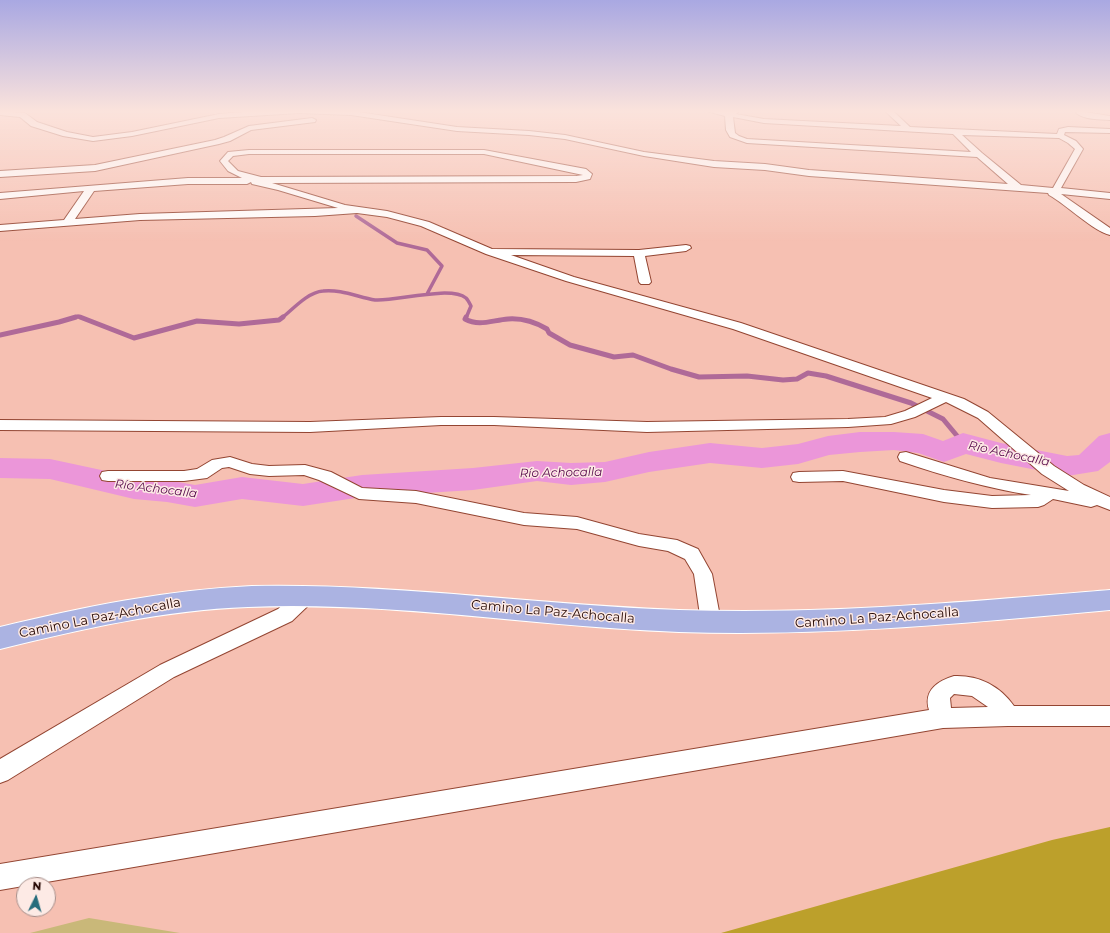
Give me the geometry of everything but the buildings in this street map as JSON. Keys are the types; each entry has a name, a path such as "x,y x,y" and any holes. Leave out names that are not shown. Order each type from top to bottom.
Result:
{"main road":[{"name":"Camino La Paz-Achocalla","path":"0,638 165,602 232,597 307,595 461,604 677,621 804,623 896,618 1110,600"}],"street":[{"path":"0,174 86,169 157,155"},
{"path":"230,155 224,161 227,167 234,172 258,181 280,186 338,207 387,214 426,224 490,252 570,279 676,310 738,326 938,401 959,402 983,415 1048,470 1078,489 1110,504"},
{"path":"0,196 188,181 576,179 587,177 588,174 582,171 497,155"},
{"path":"648,155 714,164 765,167 809,173 1018,187 1110,196"},
{"path":"971,155 979,155 1018,187"},
{"path":"1056,190 1076,155"},
{"path":"67,223 91,188"},
{"path":"1040,189 1061,197 1110,232"},
{"path":"0,228 147,217 315,213 356,210"},
{"path":"1096,223 1110,223"},
{"path":"490,252 639,253 686,248"},
{"path":"639,253 645,282"},
{"path":"0,425 310,427 441,421 494,421 647,427 848,424 886,421 910,414 938,401"},
{"path":"906,457 940,469 990,483 1110,504"},
{"path":"108,476 184,476 201,474 218,464 230,462 250,469 268,471 305,470 325,476 359,493 416,497 524,519 556,520 577,523 640,540 671,545 692,554 703,574 711,622"},
{"path":"798,477 843,476 944,496 992,502 1038,501 1050,493"},
{"path":"0,772 167,671 285,615 307,595"},
{"path":"943,718 938,708 938,699 942,692 949,687 958,685 970,686 987,694 1002,706 1008,716"},
{"path":"0,877 943,718 1008,716 1110,716"}],"shaded area":[{"path":"1110,827 1110,933 721,933 1052,840"},
{"path":"89,918 180,933 30,933"}],"waterway":[{"path":"356,216 397,243 427,250 442,266 427,294"},
{"path":"282,318 312,294 323,291 342,292 375,300 435,293 458,294 466,298 471,306 466,318"},
{"path":"74,318 80,317"},
{"path":"80,317 134,338 197,321 239,324 279,320 283,317"},
{"path":"466,317 465,319 476,323 508,319 528,321 547,329 549,333 570,345 614,357 633,355 671,369 699,377 747,376 783,380 797,379 808,373 826,376 911,403 943,419 963,443"},
{"path":"0,335 74,318"},
{"name":"Río Achocalla","path":"0,468 50,469 134,488 167,491 195,496 242,488 303,495 362,486 473,479 537,471 571,474 605,472 649,462 710,453 762,458 798,454 828,446 860,442 894,441 923,444 944,452 963,443 1001,453 1067,466 1087,464 1097,457 1110,443"}]}
